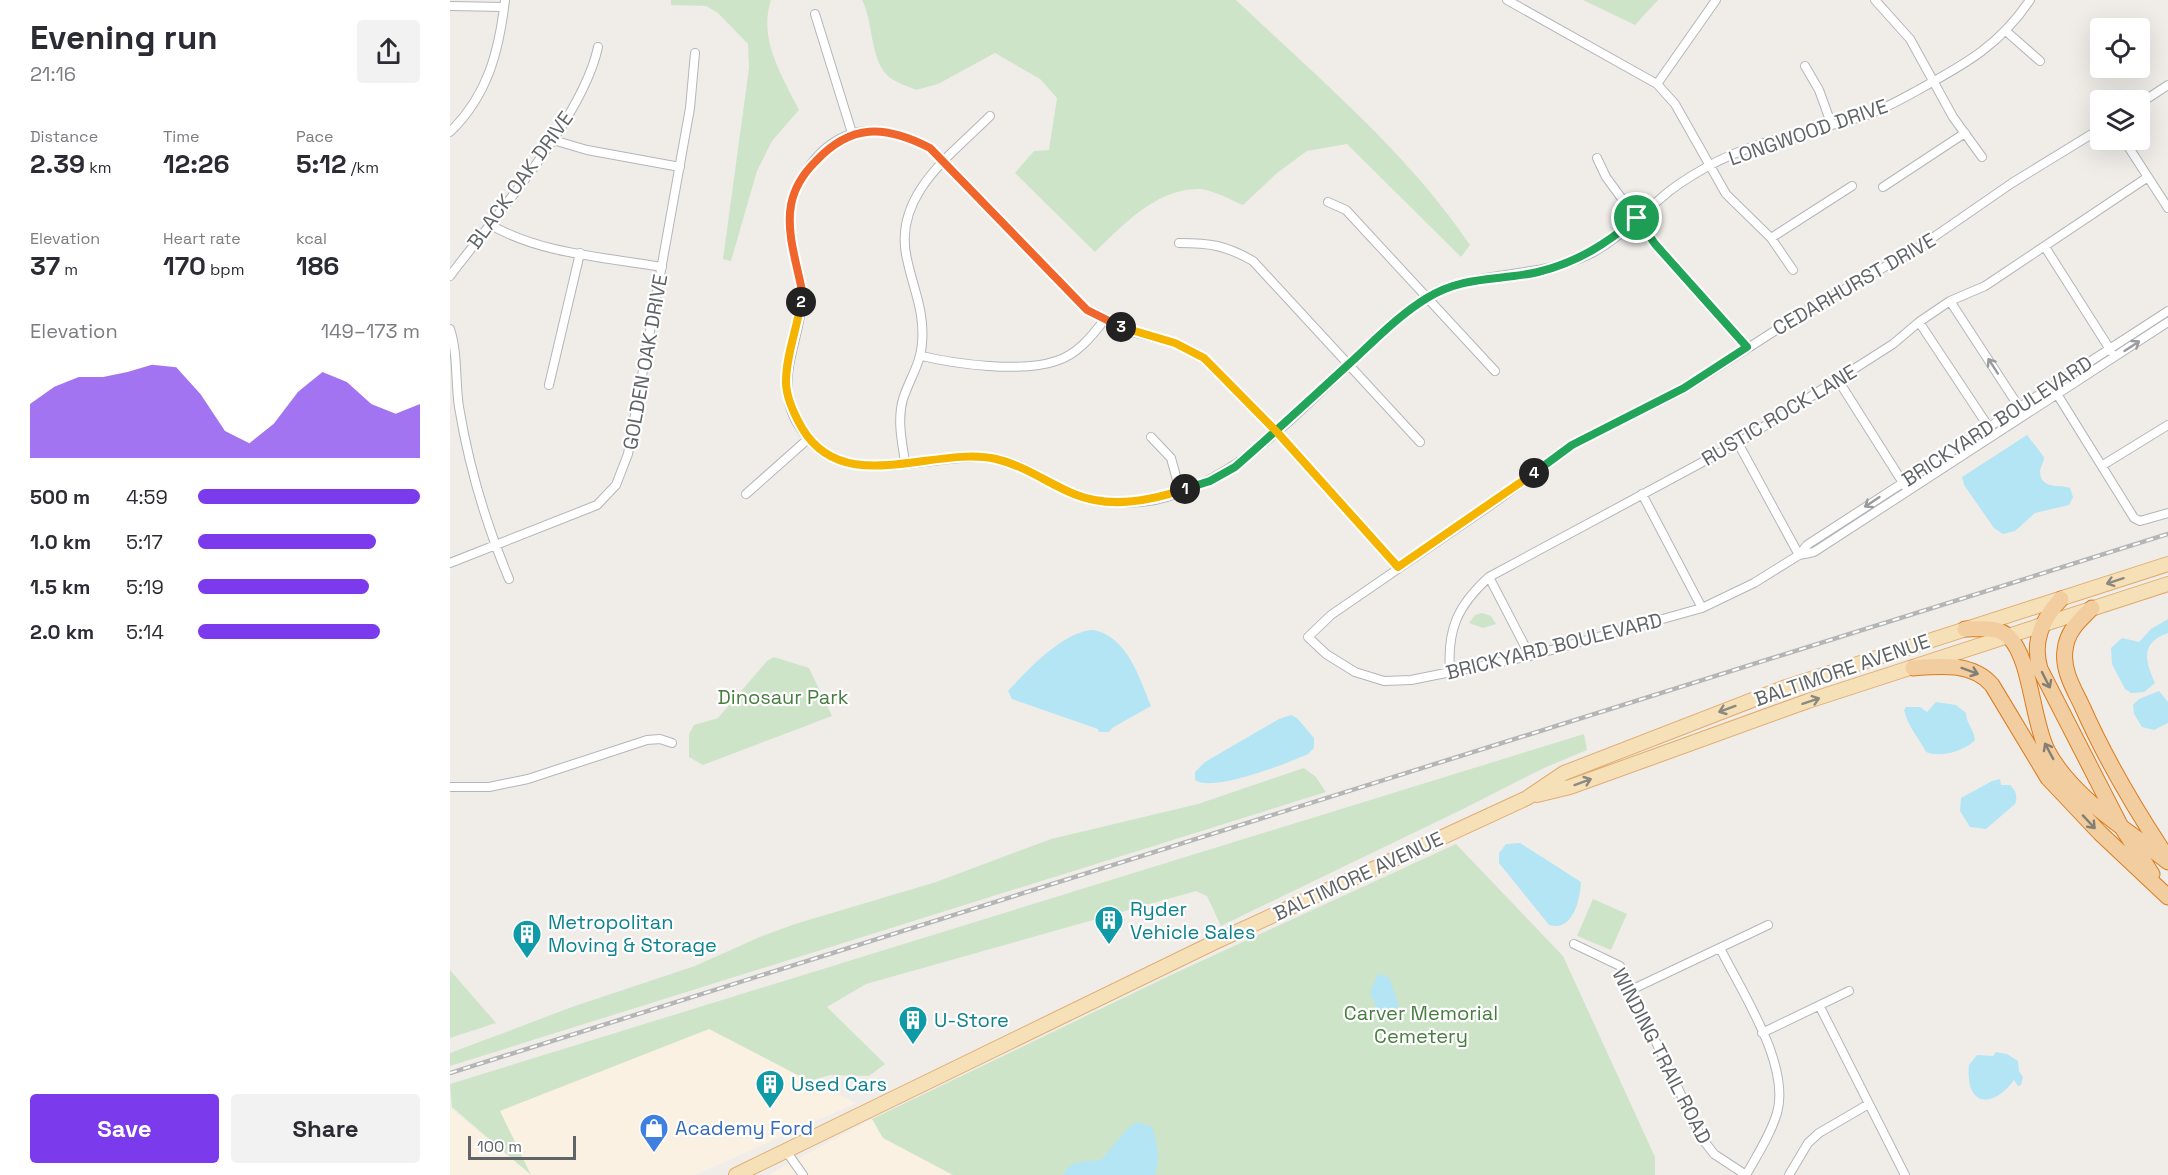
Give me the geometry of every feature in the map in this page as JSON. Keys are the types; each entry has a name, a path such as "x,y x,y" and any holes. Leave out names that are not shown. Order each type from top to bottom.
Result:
{"highway":[{"path":"2061,599 2050,611 2036,647 2040,669 2119,823 2165,895"},
{"path":"2092,608 2072,627 2067,638 2064,651 2069,676 2126,795 2168,860"},
{"path":"1965,629 1992,629 2008,636 2019,653 2042,737 2053,759 2084,795 2168,860"},
{"path":"1913,668 1963,668 1985,678 1992,685 2048,778 2100,833 2165,895"}],"main road":[{"name":"BALTIMORE AVENUE","path":"736,1175 1213,943 1527,798 1564,773 1786,687 2168,564"},
{"name":"BALTIMORE AVENUE","path":"1527,798 1570,787 1797,705 2168,584"}],"street":[{"path":"1657,84 1716,0"},
{"path":"1875,0 1905,32 1965,133 1982,157"},
{"name":"LONGWOOD DRIVE","path":"808,439 839,461 874,468 905,462 957,457 994,458 1023,466 1076,495 1103,501 1155,500 1210,481 1235,467 1397,320 1428,297 1460,283 1488,277 1536,272 1582,257 1608,242 1662,196 1708,166 1765,143 1831,123 1862,117 1982,54 2007,32 2030,0"},
{"path":"1512,1 1657,84 1682,114 1708,166 1726,194 1771,238 1793,270"},
{"path":"450,6 504,4 500,41 486,82 471,109 450,132"},
{"path":"815,14 852,133"},
{"path":"2007,32 2040,61"},
{"name":"BLACK OAK DRIVE","path":"450,276 553,140 581,89 598,47"},
{"name":"GOLDEN OAK DRIVE","path":"450,563 597,505 616,485 628,454 693,91 695,53"},
{"path":"1805,66 1819,90 1831,123"},
{"path":"2150,97 2168,85"},
{"path":"905,462 900,423 902,401 922,356 924,327 920,303 905,251 906,220 915,196 927,178 990,116"},
{"path":"746,494 808,439 792,412 786,383 802,291 789,228 791,205 799,182 826,149 852,133 884,132 914,140 930,148 945,160 1087,310 1132,332 1175,343 1204,358 1276,431 1398,567"},
{"path":"1883,187 1965,133"},
{"name":"CEDARHURST DRIVE","path":"1308,637 1331,615 1498,500 1572,445 1684,388 1747,347 1915,250 2021,177 2090,135"},
{"path":"553,140 587,150 680,167"},
{"path":"2130,150 2168,208"},
{"path":"1597,158 1606,177 1655,244 1747,347"},
{"name":"RUSTIC ROCK LANE","path":"1450,672 1448,648 1456,617 1475,590 1489,578 1738,443 1893,344 1919,322 1950,301 1985,286 2148,177"},
{"path":"1771,238 1852,186"},
{"path":"1328,202 1346,210 1495,371"},
{"path":"489,224 530,243 662,267"},
{"path":"1179,243 1212,243 1233,249 1253,261 1350,363 1420,442"},
{"path":"2045,247 2115,356"},
{"path":"549,385 580,253"},
{"path":"1950,301 2024,416"},
{"name":"BRICKYARD BOULEVARD","path":"1308,637 1343,666 1370,678 1396,682 1530,656 1702,608 1754,583 1799,555 1807,545 1902,482 2168,311"},
{"path":"922,356 955,364 1038,365 1058,361 1081,347 1104,319"},
{"path":"1919,322 1994,435"},
{"name":"BRICKYARD BOULEVARD","path":"1799,555 1814,552 2168,322"},
{"path":"450,329 468,458 495,546 509,579"},
{"path":"1838,380 1908,491"},
{"path":"2057,394 2134,518 2140,521 2168,513"},
{"path":"2103,465 2168,424"},
{"path":"1151,437 1171,458 1180,491"},
{"path":"1738,443 1799,555"},
{"path":"1642,494 1702,608"},
{"path":"1489,578 1530,656"},
{"path":"450,787 489,787 528,779 654,739 672,743"},
{"path":"1633,989 1768,925"},
{"name":"WINDING TRAIL ROAD","path":"1574,944 1620,966 1633,989 1701,1137 1714,1154 1746,1175"},
{"path":"1720,948 1762,1033 1778,1076 1780,1096 1769,1134 1746,1175"},
{"path":"1762,1033 1820,1007 1849,991"},
{"path":"1820,1007 1867,1104 1905,1175"},
{"path":"1789,1175 1808,1143 1819,1133 1867,1104"},
{"path":"786,1151 803,1175"}],"shaded area":[{"path":"709,1029 856,1103 695,1175 450,1175 450,1108 530,1174 500,1111"},
{"path":"872,1119 883,1138 953,1175 768,1175"}],"green space":[{"path":"671,0 771,0 768,15 770,43 779,71 799,110 772,141 757,171 731,261 723,259 749,68 748,44 718,13 706,6 671,5"},
{"path":"862,0 1236,0 1390,147 1445,211 1470,245 1461,257 1347,144 1307,151 1277,173 1243,205 1216,193 1200,189 1170,194 1130,219 1095,252 1015,173 1034,151 1049,150 1057,98 1040,79 995,53 938,84 916,90 901,84 881,68"},
{"path":"1583,0 1658,0 1635,25"},
{"path":"1482,613 1491,616 1496,624 1483,628 1469,623 1475,615"},
{"name":"Dinosaur Park","path":"774,657 809,668 832,716 703,765 689,757 689,734 694,725 718,718 767,661"},
{"path":"1584,734 1587,750 1544,768 1221,926 1207,896 1196,891 866,984 827,1007 885,1064 869,1076 830,1075 809,1081 709,1029 500,1111 531,1175 452,1107 450,1084"},
{"path":"1304,768 1316,777 1326,792 450,1066 450,1053 572,1007 695,966 795,924 936,882 1051,839 1198,804"},
{"name":"Carver Memorial Cemetery","path":"1456,844 1563,956 1655,1157 1655,1175 953,1175 883,1138 872,1119 1173,974"},
{"path":"1593,899 1627,914 1611,950 1577,936"},
{"path":"450,970 496,1023 450,1038"}],"water":[{"path":"2027,435 2044,457 2040,472 2041,478 2047,484 2070,488 2073,497 2069,505 2035,513 2015,531 2003,534 1994,528 1964,485 1962,477"},
{"path":"2168,619 2168,633 2153,642 2147,654 2155,683 2144,692 2131,693 2125,689 2112,664 2111,648 2122,638 2139,642 2151,629"},
{"path":"1094,630 1106,634 1124,650 1137,671 1151,706 1112,728 1109,732 1099,732 1098,729 1012,699 1008,691 1047,653 1071,637"},
{"path":"2159,691 2168,702 2168,723 2154,730 2142,727 2134,714 2133,705 2139,699"},
{"path":"1936,702 1956,705 1966,713 1975,740 1971,744 1952,752 1932,754 1926,752 1904,710 1906,707 1920,707 1927,712"},
{"path":"1291,715 1297,718 1314,738 1314,748 1308,754 1268,770 1233,780 1204,783 1195,780 1195,772 1205,762 1279,719"},
{"path":"2000,779 2001,785 2010,785 2014,789 2015,804 1986,829 1970,827 1960,811 1961,798"},
{"path":"1520,843 1581,882 1574,913 1564,924 1549,925 1499,863 1499,853 1506,844"},
{"path":"1378,974 1389,977 1399,1006 1385,1014 1377,1009 1370,992"},
{"path":"1996,1052 2007,1054 2018,1061 2019,1071 2023,1077 2021,1085 2018,1086 2014,1080 1998,1096 1982,1099 1976,1096 1971,1089 1969,1065 1977,1055 1993,1056"},
{"path":"1137,1122 1152,1127 1158,1151 1155,1175 1063,1175 1074,1164 1101,1160 1128,1128"}],"railway":[{"path":"450,1073 2168,534"}],"place":[{"name":"Ryder Vehicle Sales","path":"1109,946"},
{"name":"Metropolitan Moving & Storage","path":"527,960"},
{"name":"U-Store","path":"913,1046"},
{"name":"Used Cars","path":"770,1110"},
{"name":"Academy Ford","path":"654,1154"}],"route":[{"path":"1637,218 1590,254 1536,272 1488,277 1460,283 1428,297 1397,320 1276,431 1235,467 1210,481 1155,500 1103,501 1076,495 1023,466 994,458 957,457 905,462 874,468 839,461 808,439 792,412 786,383 788,357 797,329 802,291 789,228 791,205 799,182 826,149 852,133 884,132 914,140 930,148 945,160 1087,310 1132,332 1175,343 1204,358 1276,431 1398,567 1498,500 1572,445 1684,388 1747,347 1655,244 1637,218"}]}
